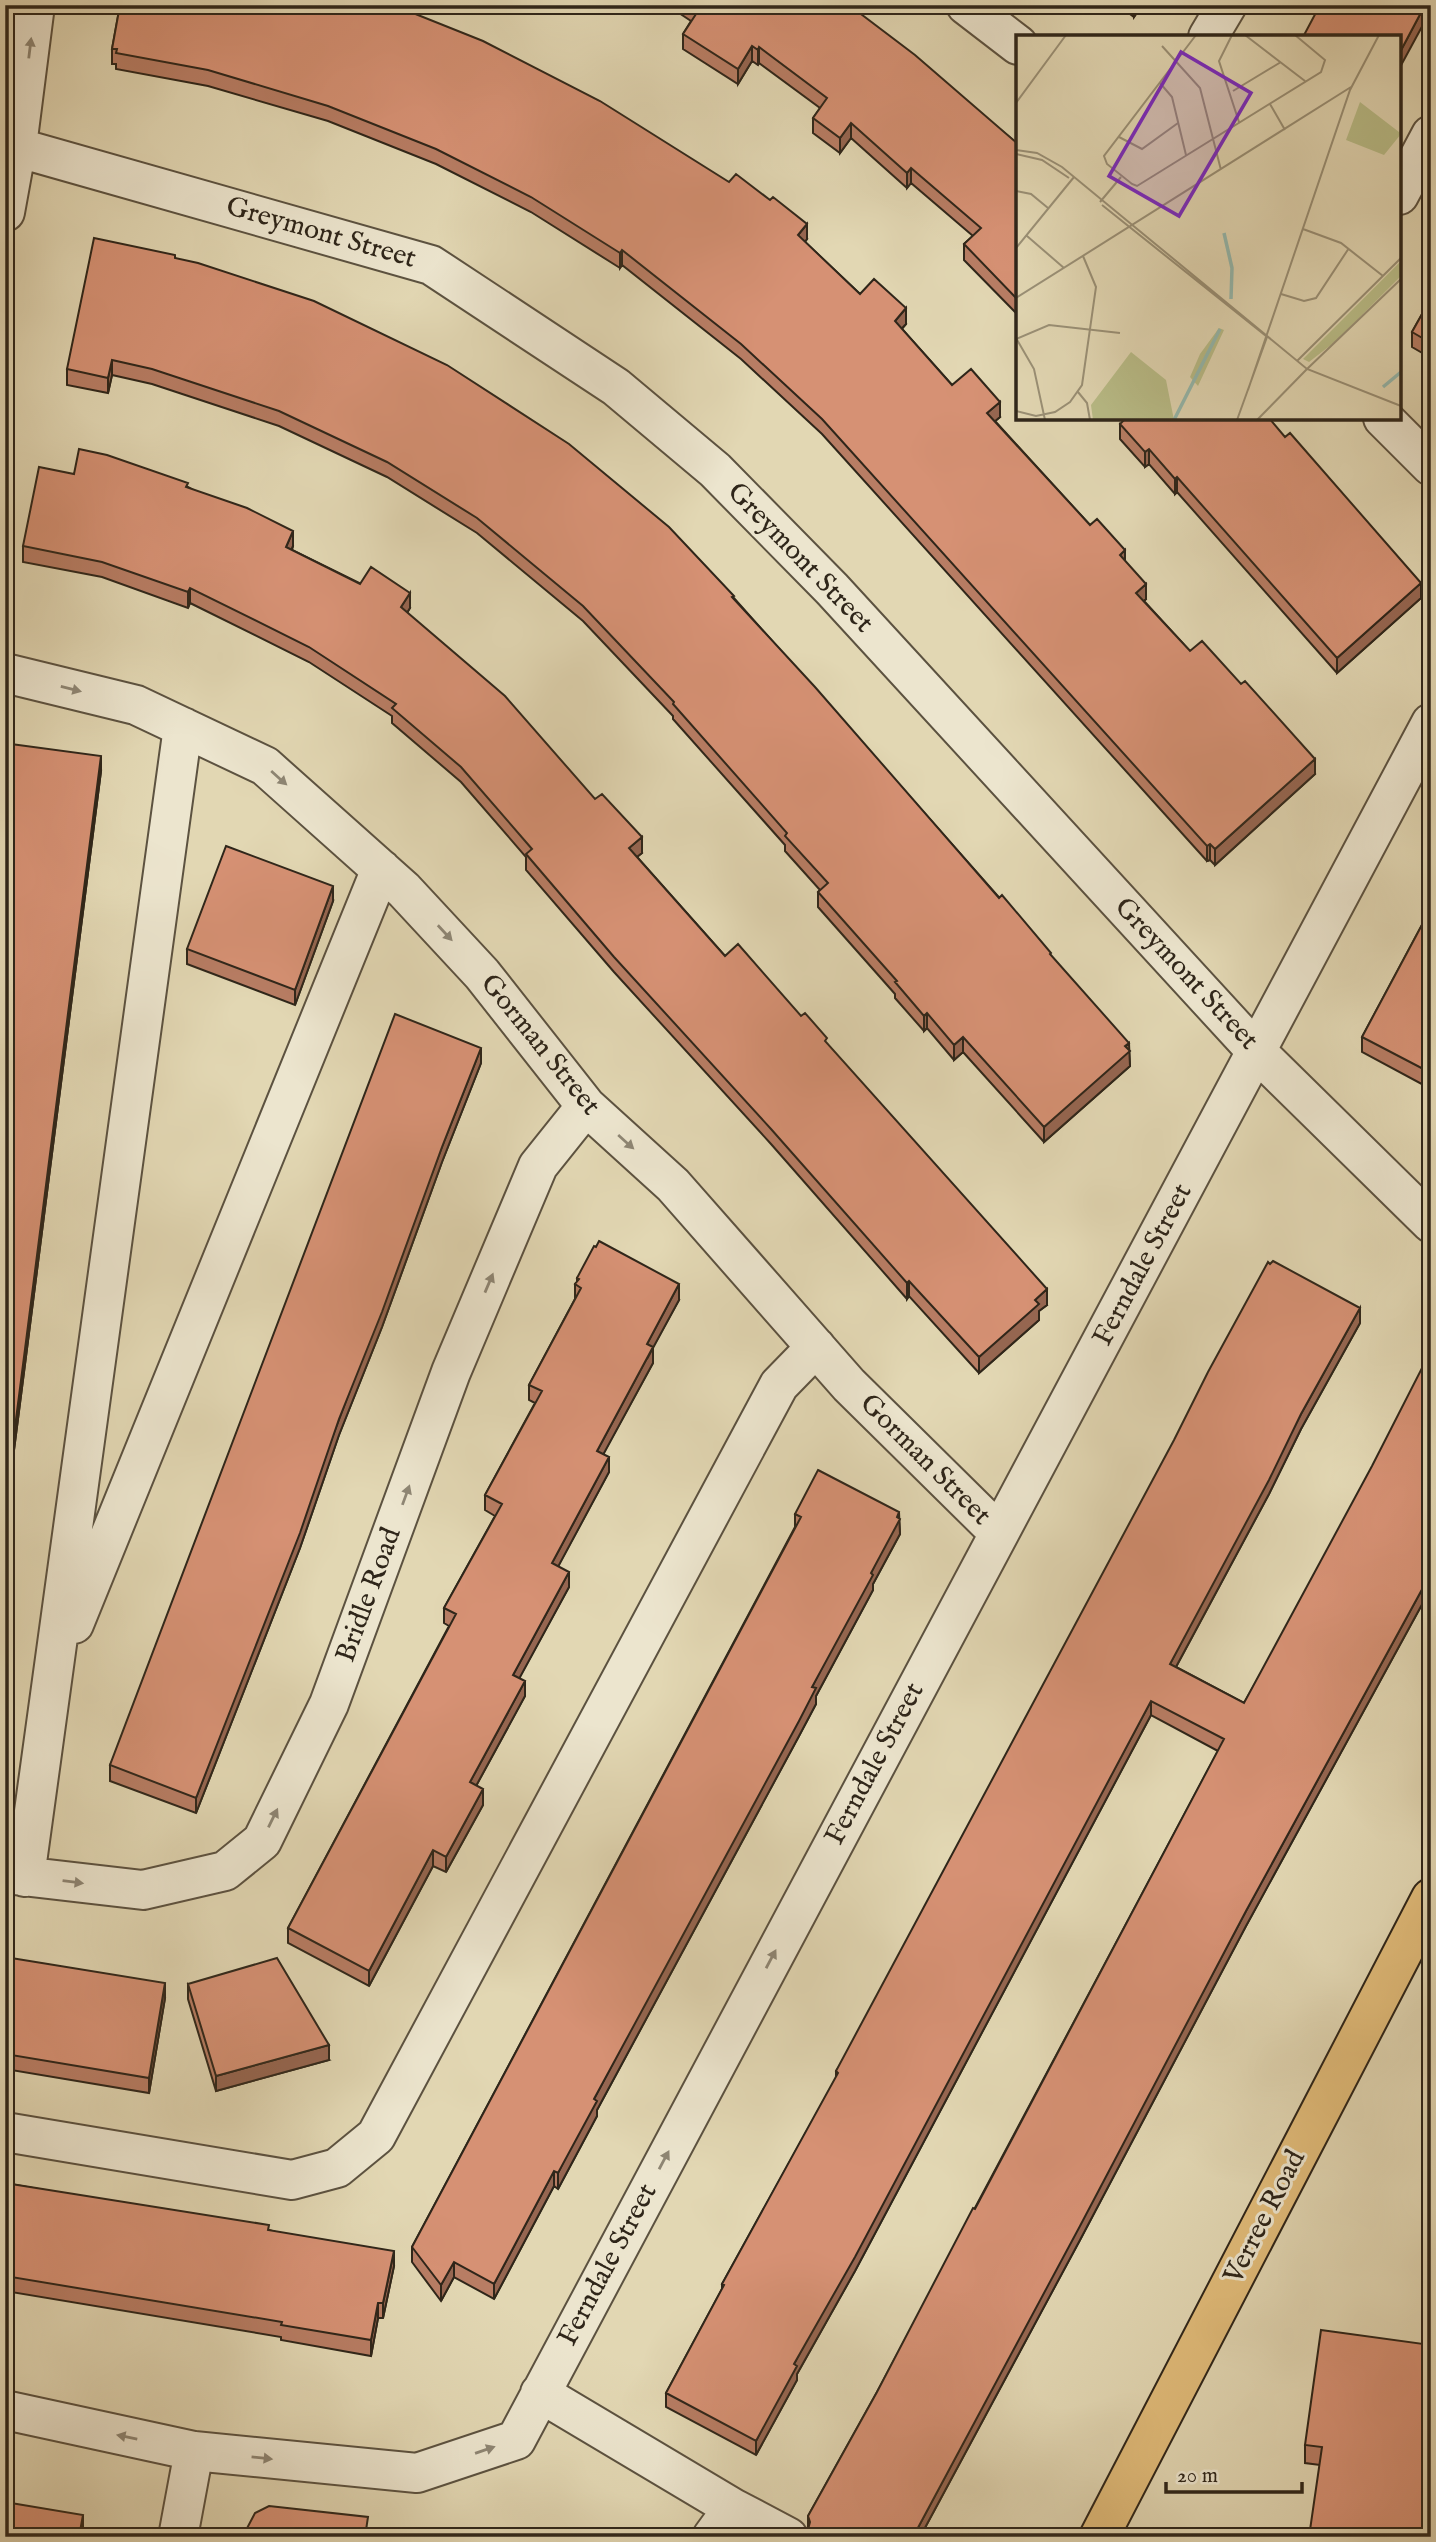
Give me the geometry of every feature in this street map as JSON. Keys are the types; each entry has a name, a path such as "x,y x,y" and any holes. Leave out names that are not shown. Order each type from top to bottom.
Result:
{"main road":[{"name":"Verree Road","path":"1099,2537 1431,1898"}],"street":[{"path":"5,212 11,145 35,5"},
{"path":"966,5 1016,43"},
{"path":"1209,35 1227,5"},
{"path":"1401,191 1431,135"},
{"name":"Greymont Street","path":"11,145 431,265 616,387 715,470 832,589 1257,1052 1431,1223"},
{"path":"1385,420 1431,466"},
{"name":"Gorman Street","path":"5,673 136,705 265,766 404,890 482,974 586,1106 673,1185 849,1385 998,1532"},
{"name":"Ferndale Street","path":"5,2410 194,2451 418,2473 516,2440 1431,723"},
{"path":"15,1875 53,1678 183,727"},
{"path":"53,1678 381,869"},
{"name":"Bridle Road","path":"15,1875 143,1890 225,1871 262,1841 329,1704 451,1372 538,1166 586,1106"},
{"path":"5,2132 292,2180 337,2168 376,2136 779,1385 816,1347"},
{"path":"540,2393 722,2523 788,2537"},
{"path":"178,2537 194,2451"}],"building":[{"path":"120,5 393,5 483,41 600,101 729,182 736,174 770,200 773,197 807,224 798,235 860,294 874,279 906,308 895,321 952,385 971,369 1000,402 987,413 1090,525 1097,519 1125,550 1120,555 1146,584 1136,593 1190,651 1202,641 1241,684 1245,681 1315,759 1215,849 1210,844 1207,846 822,419 741,344 622,250 620,253 531,197 436,149 328,106 208,70 116,53 117,49 112,49"},
{"path":"690,5 849,5 915,55 1016,142 1016,298 964,244 981,228 911,168 907,173 851,123 840,138 813,118 827,98 759,47 758,50 752,46 738,69 683,34 698,11"},
{"path":"1320,5 1425,5 1401,50 1401,35 1304,35"},
{"path":"94,238 175,255 175,258 314,301 447,365 569,444 669,527 734,596 732,597 815,687 999,898 1002,895 1129,1043 1125,1046 1130,1051 1044,1127 963,1037 954,1045 927,1013 924,1016 895,982 897,981 818,892 828,883 785,836 787,833 674,702 583,606 477,518 387,462 279,411 152,369 112,360 108,378 67,369"},
{"path":"1431,298 1431,343 1412,332"},
{"path":"1124,420 1271,420 1285,437 1290,433 1421,583 1337,658 1177,477 1175,479 1149,449 1145,452 1120,424"},
{"path":"79,449 107,455 188,483 186,487 247,508 293,531 286,547 360,584 371,567 410,593 401,607 505,696 595,799 602,794 642,837 629,848 725,956 738,944 801,1016 805,1013 827,1038 825,1041 1047,1289 1035,1300 1039,1304 979,1357 909,1281 907,1283 614,957 526,854 532,849 461,767 392,708 396,704 309,647 190,588 188,592 102,562 23,546 39,467 74,474"},
{"path":"11,744 101,756 14,1435 9,1434 5,1474 5,788"},
{"path":"226,846 333,886 295,990 187,949"},
{"path":"1431,908 1431,1073 1362,1037"},
{"path":"395,1014 481,1048 339,1419 300,1533 196,1798 110,1765"},
{"path":"599,1241 679,1284 647,1344 653,1347 597,1451 609,1457 552,1563 569,1572 513,1675 525,1681 470,1782 483,1789 446,1857 433,1850 369,1971 288,1928 456,1614 444,1608 502,1504 485,1495 542,1391 529,1385 581,1288 575,1284 579,1279 577,1278"},
{"path":"1273,1261 1360,1308 1301,1414 1269,1480 1170,1664 1244,1703 1422,1368 1431,1372 1431,1573 1246,1911 913,2537 804,2537 810,2522 808,2516 877,2392 973,2208 975,2209 1224,1739 1151,1701 855,2257 794,2364 797,2366 756,2441 666,2393 1208,1372 1268,1262 1270,1264"},
{"path":"818,1470 899,1512 897,1517 900,1519 812,1687 816,1688 799,1721 594,2099 597,2101 558,2173 554,2171 494,2284 454,2262 441,2285 412,2247 801,1517 795,1514"},
{"path":"5,1957 165,1983 149,2078 5,2054"},
{"path":"277,1958 329,2045 216,2076 188,1984"},
{"path":"5,2183 269,2225 268,2230 394,2251 383,2303 378,2303 371,2340 281,2325 282,2322 5,2276"},
{"path":"1321,2330 1431,2345 1431,2537 1309,2537 1322,2447 1305,2445"},
{"path":"5,2502 83,2515 79,2537 5,2537"},
{"path":"269,2506 368,2517 365,2537 244,2537 255,2513"}]}
